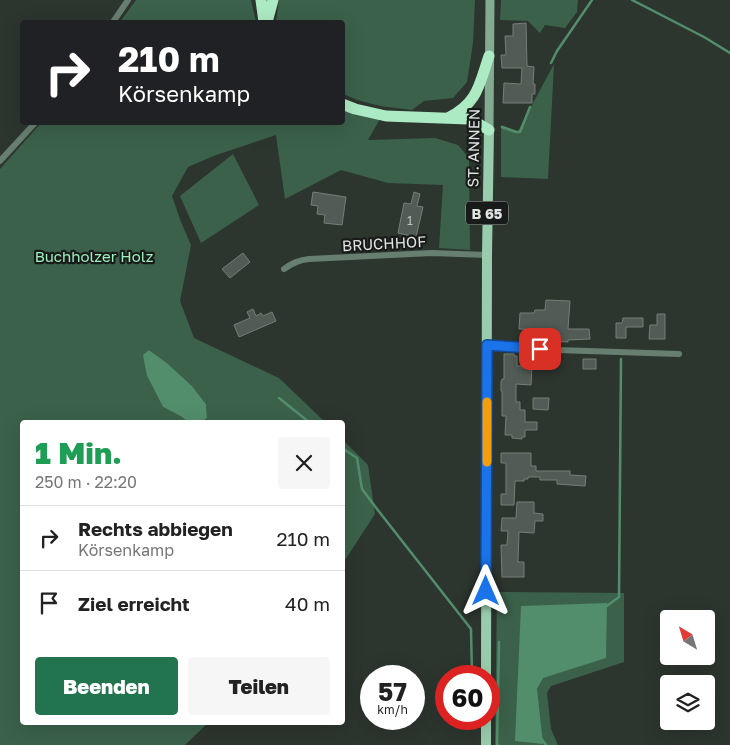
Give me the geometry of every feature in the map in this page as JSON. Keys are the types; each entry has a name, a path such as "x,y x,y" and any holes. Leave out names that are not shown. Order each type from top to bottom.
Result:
{"highway":[{"path":"261,0 265,20"},
{"path":"266,20 272,0"},
{"path":"448,118 459,113 470,103 476,93 490,56"},
{"path":"345,105 386,116 468,119 489,130"}],"main road":[{"name":"ST. ANNEN","path":"487,345 490,0"},
{"name":"B 65","path":"486,665 487,345"},
{"path":"486,730 486,745"}],"street":[{"path":"114,20 128,0"},
{"path":"0,161 33,125"},
{"name":"BRUCHHOF","path":"284,270 299,260 310,259 432,253 487,255"},
{"path":"487,345 557,350 679,354"}],"green space":[{"path":"136,0 251,0 256,20 121,20"},
{"path":"279,0 475,0 473,43 467,82 453,98 424,101 412,110 380,106 357,100 345,95 345,20 276,20"},
{"path":"501,0 578,0 577,12 565,28 545,25 540,33 528,21 500,20"},
{"path":"554,64 548,179 501,177 501,125 518,131"},
{"name":"Buchholzer Holz","path":"345,110 380,119 368,140 435,138 458,145 469,158 470,250 439,248 443,185 388,183 341,170 285,199 276,135 216,155 188,167 172,196 191,245 180,301 194,338 279,378 323,420 204,420 207,418 206,404 192,386 167,363 149,350 147,376 163,407 186,420 20,420 20,725 206,725 185,745 0,745 0,169 39,125 345,125"},
{"path":"233,154 259,205 201,243 180,196"},
{"path":"345,442 368,465 375,514 345,560"},
{"path":"497,592 624,593 624,662 551,686 547,693 551,729 558,745 495,745 495,730 500,730 500,665 496,665"}],"shaded area":[{"path":"149,350 167,363 192,386 206,404 207,418 204,420 186,420 163,407 147,376 143,355"},
{"path":"607,603 606,658 543,678 537,689 543,744 515,741 521,606"}],"building":[{"path":"526,23 527,66 534,67 533,84 535,84 535,94 532,94 532,103 503,103 504,83 521,84 522,68 502,68 501,55 506,55 505,36 513,36 513,24"},
{"path":"313,192 346,197 342,225 324,223 325,215 317,214 318,206 311,205"},
{"path":"414,192 420,194 417,206 423,207 416,237 398,233 404,203 411,204"},
{"path":"243,253 250,262 230,278 222,269"},
{"path":"546,300 570,301 568,329 589,329 590,339 568,340 568,342 544,341 545,330 519,329 520,313 534,313 535,310 545,310"},
{"path":"253,309 256,316 261,313 263,316 272,312 276,321 239,337 234,325 250,318 247,312"},
{"path":"657,314 665,314 665,339 649,339 650,325 657,325"},
{"path":"623,318 643,318 643,327 626,327 626,338 616,338 616,323 622,323"},
{"path":"504,354 514,354 514,356 517,356 517,366 532,366 531,385 516,384 516,402 520,402 520,410 525,410 525,422 537,422 537,430 525,430 525,437 522,437 522,439 512,438 512,435 505,435 506,416 502,416 501,391 501,381 504,379"},
{"path":"583,359 596,359 596,369 583,369"},
{"path":"533,398 549,398 548,410 533,409"},
{"path":"501,453 531,453 531,466 536,466 536,471 570,471 570,475 586,476 585,486 557,484 557,480 540,480 540,477 528,477 524,481 515,481 514,505 501,505 501,494 506,494 506,463 501,463"},
{"path":"517,502 534,502 534,513 543,514 543,521 535,521 534,533 519,532 518,562 524,562 524,577 502,577 501,545 507,545 508,531 501,531 502,518 516,518"}],"waterway":[{"path":"551,63 557,51 592,0"},
{"path":"632,0 704,37 730,53"},
{"path":"502,127 520,132 530,107"},
{"path":"604,608 619,597 621,359"},
{"path":"279,398 306,420"},
{"path":"345,450 357,458 362,489 471,629 472,665"},
{"path":"498,745 499,642"},
{"path":"541,738 546,745"}],"slow traffic":[{"path":"487,402 487,462"}],"route":[{"path":"486,591 487,345 540,349"}]}
